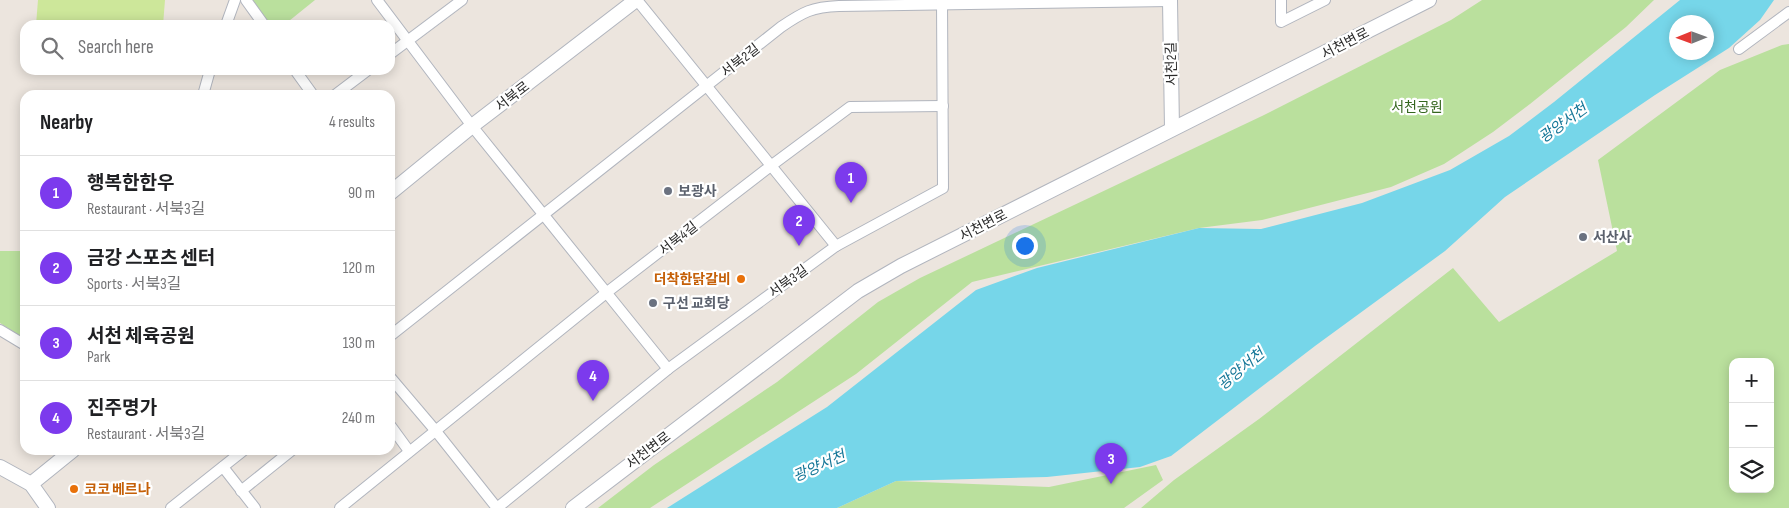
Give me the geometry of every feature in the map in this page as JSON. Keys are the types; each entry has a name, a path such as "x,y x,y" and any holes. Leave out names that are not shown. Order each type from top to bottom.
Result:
{"street":[{"path":"228,20 235,0"},
{"path":"246,0 260,20"},
{"path":"377,0 393,20"},
{"path":"395,50 462,0"},
{"path":"636,0 708,86 836,246"},
{"name":"서북로","path":"395,189 472,126 636,0"},
{"path":"1281,0 1281,22 1325,0"},
{"name":"서천변로","path":"573,508 858,291 901,266 1429,0"},
{"name":"서북2길","path":"395,332 781,27 801,14 816,8 942,2 1170,1"},
{"name":"서천2길","path":"1170,1 1172,129"},
{"name":"서북3길","path":"497,508 668,369 836,246 943,188 942,2"},
{"path":"1739,49 1789,12"},
{"path":"395,22 472,126 668,369"},
{"path":"204,90 209,75"},
{"path":"299,75 309,90"},
{"path":"342,90 361,75"},
{"name":"서북4길","path":"340,508 606,293 850,107 943,106"},
{"path":"0,330 20,342"},
{"path":"395,383 436,430 497,508"},
{"path":"395,432 409,451"},
{"path":"31,484 67,455"},
{"path":"170,508 238,455"},
{"path":"241,491 286,455"},
{"path":"0,467 31,484 48,508"},
{"path":"223,467 255,508"}],"green space":[{"path":"38,0 165,0 163,20 36,20"},
{"path":"244,0 315,0 290,20 258,20"},
{"name":"서천공원","path":"1482,0 1654,0 1626,27 1530,104 1493,132 1444,164 1391,187 1262,220 1199,228 972,282 856,374 650,508 598,508 654,465 777,382 878,302 920,278 1262,116 1451,20"},
{"path":"1789,44 1789,508 1141,508 1174,480 1259,419 1453,268 1499,322 1617,251 1598,160 1720,70 1782,45"},
{"path":"0,251 20,251 20,336 0,323"},
{"path":"1156,465 1163,480 1124,508 837,508 896,481 1049,487"}],"water":[{"name":"광양서천","path":"1680,0 1774,0 1760,20 1729,48 1714,58 1714,15 1669,15 1669,60 1710,60 1655,95 1505,197 1445,251 1315,346 1171,456 1140,467 1047,477 896,481 837,508 667,508 827,407 976,290 1037,268 1199,228 1261,229 1362,203 1450,170 1509,136"}],"place":[{"name":"보광사","path":"668,191"},
{"name":"행복한한우","path":"851,203"},
{"name":"서산사","path":"1583,237"},
{"name":"금강 스포츠 센터","path":"799,246"},
{"name":"더착한닭갈비","path":"741,279"},
{"name":"구선 교회당","path":"653,303"},
{"name":"진주명가","path":"593,401"},
{"name":"서천 체육공원","path":"1111,484"},
{"name":"코코 베르나","path":"74,489"}]}
